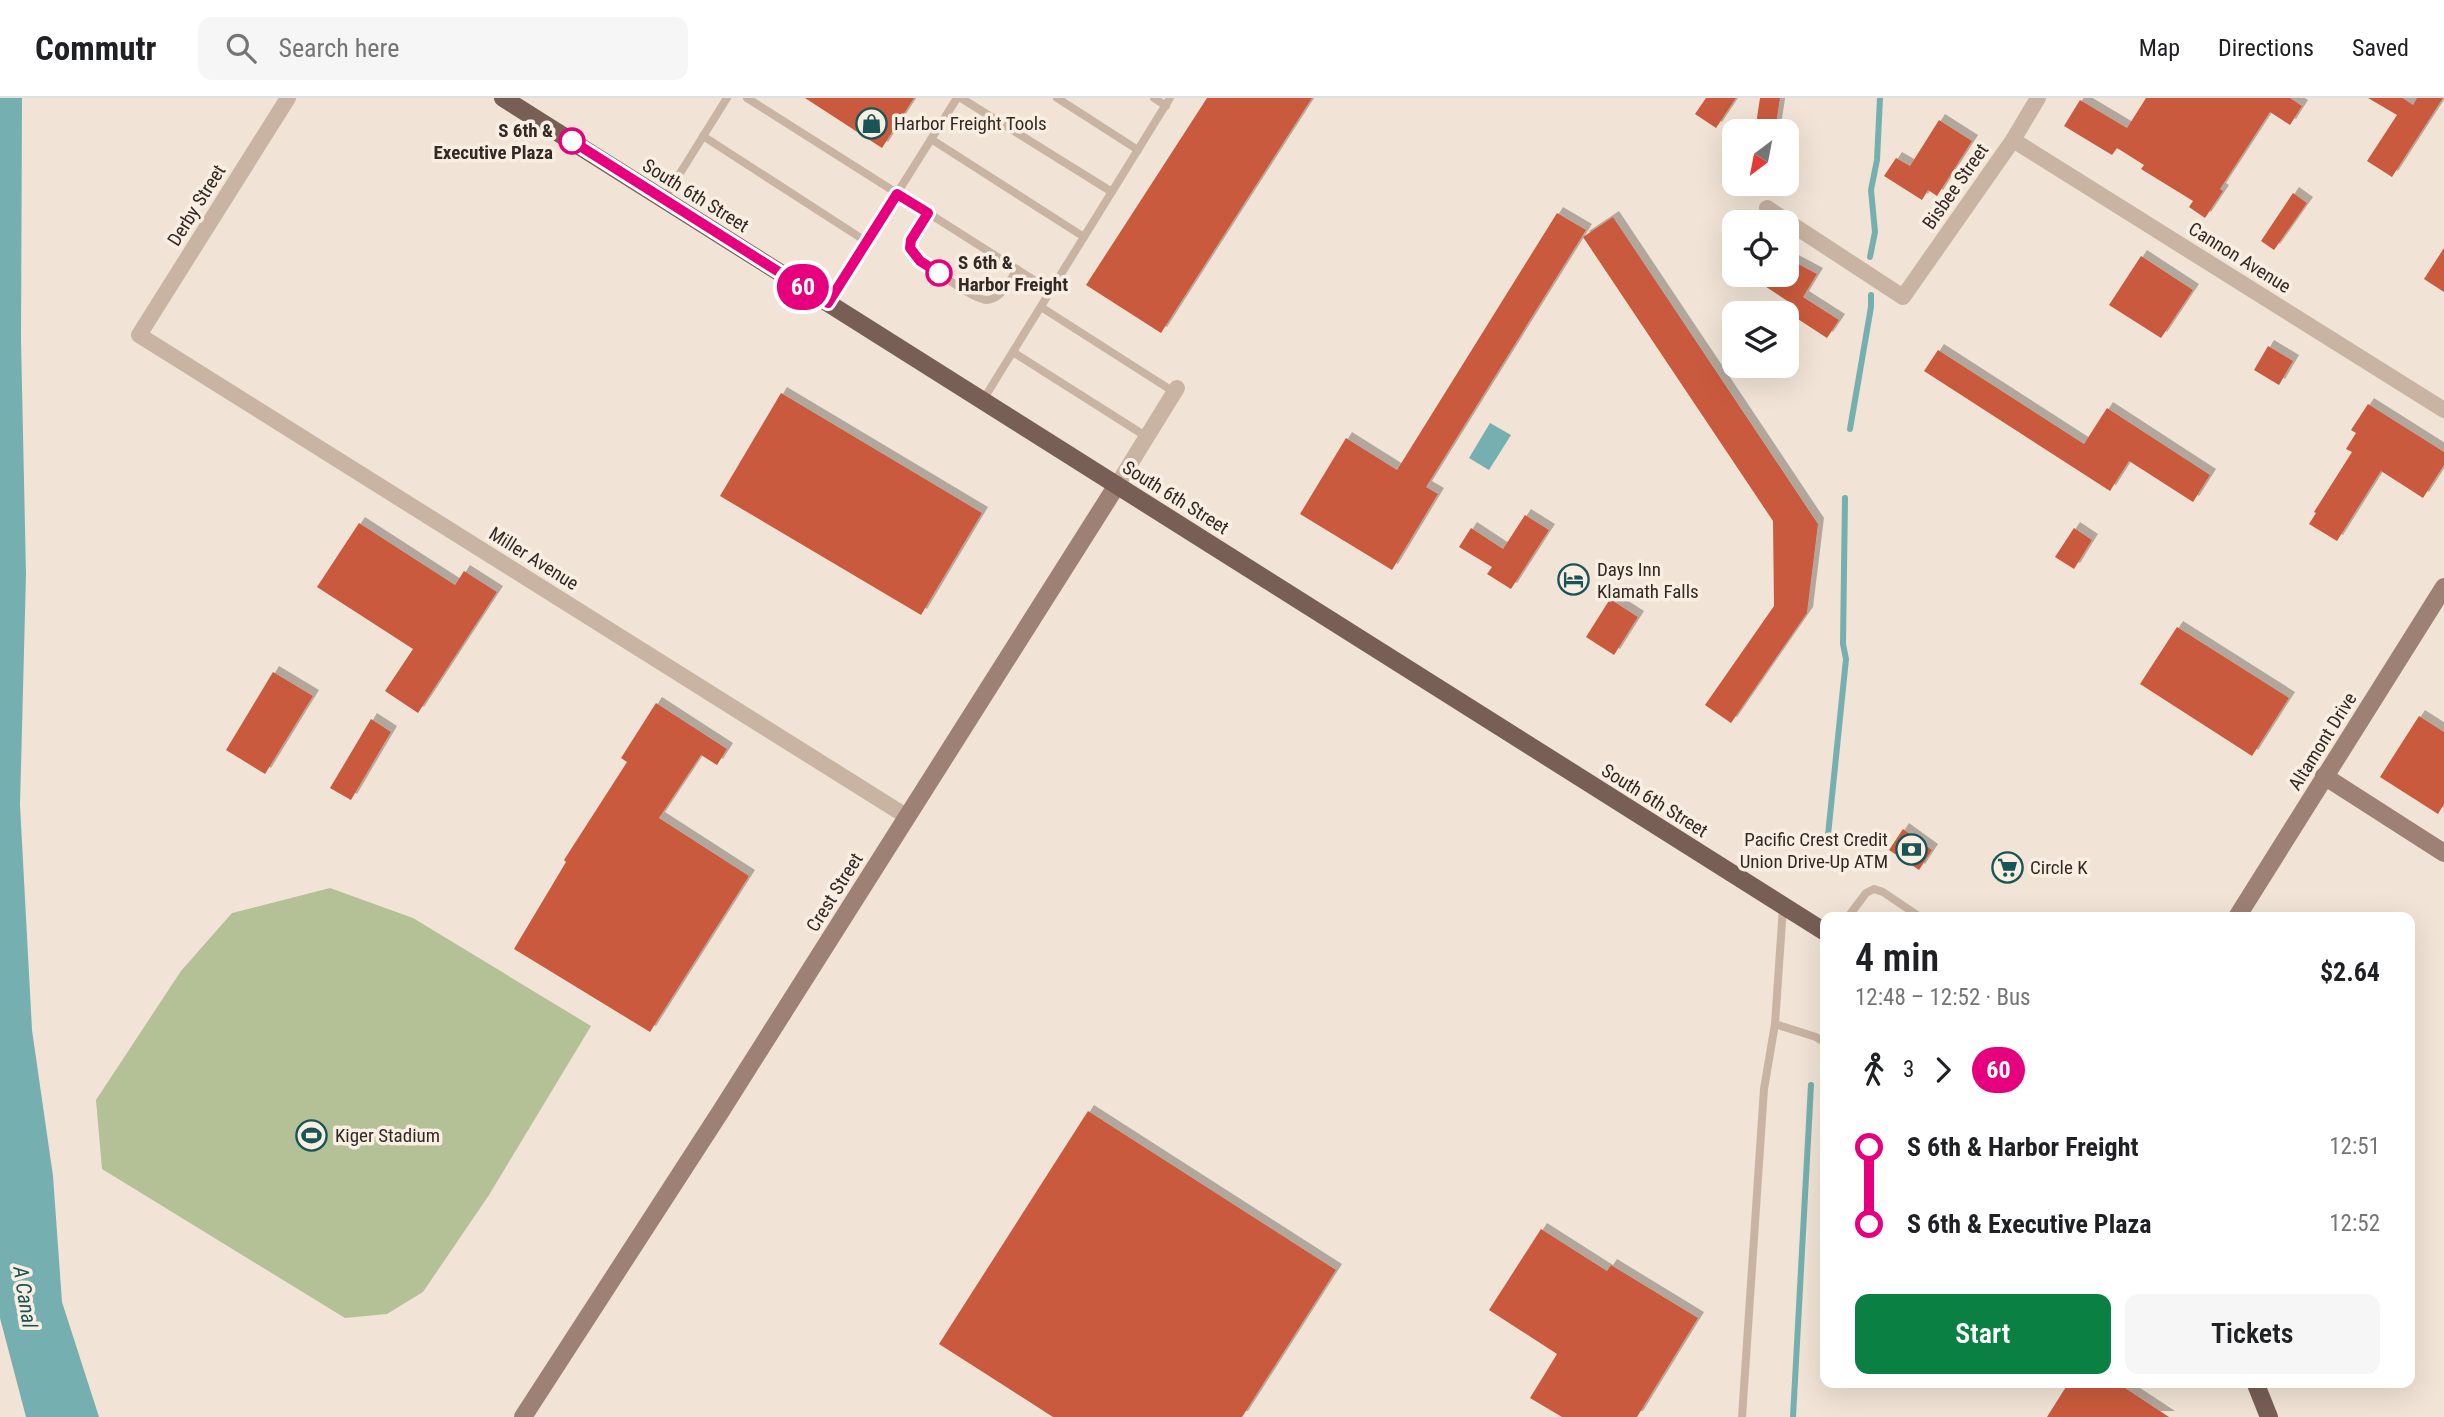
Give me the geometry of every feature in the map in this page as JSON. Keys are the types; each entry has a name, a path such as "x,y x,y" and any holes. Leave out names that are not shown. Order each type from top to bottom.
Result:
{"main road":[{"name":"South 6th Street","path":"503,98 1820,929"},
{"path":"2257,1388 2269,1417"}],"street":[{"name":"Derby Street","path":"139,335 288,98"},
{"name":"Bisbee Street","path":"1767,208 1903,297 2013,140 2038,98"},
{"name":"Cannon Avenue","path":"2013,140 2444,410"},
{"name":"Miller Avenue","path":"139,335 906,816"},
{"name":"Crest Street","path":"523,1417 721,1111 1176,390"},
{"name":"Altamont Drive","path":"2241,912 2444,587"},
{"path":"2324,776 2444,853"}],"lane":[{"path":"664,199 727,98"},
{"path":"747,98 1051,290"},
{"path":"828,303 959,98 1112,192"},
{"path":"1057,98 1138,150"},
{"path":"983,400 1168,102 1154,98"},
{"path":"703,136 867,242"},
{"path":"931,139 1084,237"},
{"path":"928,213 911,240 910,248 920,261 975,297 987,300 1000,295 1017,269"},
{"path":"1041,307 1176,390"},
{"path":"1013,352 1147,437"},
{"path":"1852,912 1866,893 1874,889 1884,892 1913,912"},
{"path":"1742,1417 1765,1088 1775,1024 1783,905"},
{"path":"1775,1024 1820,1040"}],"green space":[{"name":"Kiger Stadium","path":"330,888 413,918 591,1026 489,1195 423,1292 387,1314 345,1318 102,1169 96,1100 181,971 232,913"}],"water":[{"name":"A Canal","path":"0,98 22,98 21,340 26,574 20,805 32,1030 53,1176 62,1302 99,1417 26,1417 0,1318"},
{"path":"1490,423 1511,435 1489,470 1469,458"}],"building":[{"name":"Harbor Freight Tools","path":"805,98 914,98 882,148"},
{"path":"1207,98 1312,98 1161,333 1086,285"},
{"path":"1706,98 1736,98 1716,128 1695,114"},
{"path":"1760,98 1780,98 1777,119 1757,119"},
{"path":"2146,98 2290,98 2302,106 2290,125 2270,112 2220,189 2223,191 2205,218 2189,207 2193,201 2141,169 2144,165 2117,148 2112,155 2064,126 2080,100 2127,128"},
{"path":"2368,98 2403,98 2413,105 2417,98 2443,98 2392,177 2367,161 2397,115"},
{"path":"1939,120 1972,141 1937,196 1928,190 1922,200 1884,176 1896,158 1910,166"},
{"path":"2293,193 2307,203 2274,250 2261,241"},
{"path":"1557,213 1586,230 1426,487 1438,494 1392,570 1300,514 1346,438 1397,470"},
{"path":"1613,217 1818,524 1807,613 1731,723 1705,705 1774,606 1773,521 1583,237"},
{"path":"2444,248 2444,292 2424,279"},
{"path":"2141,256 2193,290 2161,338 2109,305"},
{"path":"1799,264 1817,274 1803,297 1839,320 1827,338 1799,320 1799,301 1787,301 1766,287 1799,287"},
{"path":"2268,346 2293,361 2279,385 2254,370"},
{"path":"1938,350 2084,444 2107,408 2210,475 2193,502 2129,461 2110,491 1924,371"},
{"path":"781,393 982,513 921,615 720,496"},
{"path":"2368,404 2444,452 2444,465 2423,498 2381,471 2337,541 2309,524 2352,452 2346,449 2356,433 2351,430"},
{"path":"1525,515 1549,530 1511,589 1487,574 1492,567 1459,547 1471,528 1503,549"},
{"path":"359,523 455,585 464,571 497,592 418,713 385,691 413,649 317,587"},
{"path":"2074,528 2092,540 2074,569 2055,557"},
{"path":"1610,599 1638,617 1614,655 1586,637"},
{"path":"2177,627 2289,698 2252,756 2140,684"},
{"path":"273,672 313,696 265,774 226,750"},
{"path":"656,703 727,749 717,765 701,755 659,818 749,876 650,1032 514,949 566,862 564,860 627,762 621,758"},
{"path":"2419,716 2444,732 2444,804 2438,814 2380,777"},
{"path":"371,719 391,732 351,800 330,788"},
{"name":"Pacific Crest Credit Union Drive-Up ATM","path":"1903,829 1932,850 1919,870 1889,850"},
{"path":"1088,1111 1336,1270 1242,1417 1053,1417 939,1344"},
{"path":"1541,1229 1607,1271 1611,1265 1698,1318 1637,1417 1562,1417 1530,1398 1557,1354 1489,1310"},
{"path":"2065,1388 2125,1388 2169,1417 2047,1417"}],"waterway":[{"path":"1870,257 1875,232 1871,190 1877,160 1880,98"},
{"path":"1850,429 1871,295"},
{"path":"1827,845 1846,659 1843,644 1845,498"},
{"path":"1793,1417 1811,1085"}],"bus line":[{"name":"60","path":"572,141 828,303 897,194 928,213 911,240 910,248 920,261 939,273"}],"place":[{"name":"Harbor Freight Tools","path":"871,123"},
{"name":"S 6th & Executive Plaza","path":"572,141"},
{"name":"S 6th & Harbor Freight","path":"939,273"},
{"name":"Days Inn Klamath Falls","path":"1574,580"},
{"name":"Pacific Crest Credit Union Drive-Up ATM","path":"1911,850"},
{"name":"Circle K","path":"2007,867"},
{"name":"Kiger Stadium","path":"312,1135"}]}
